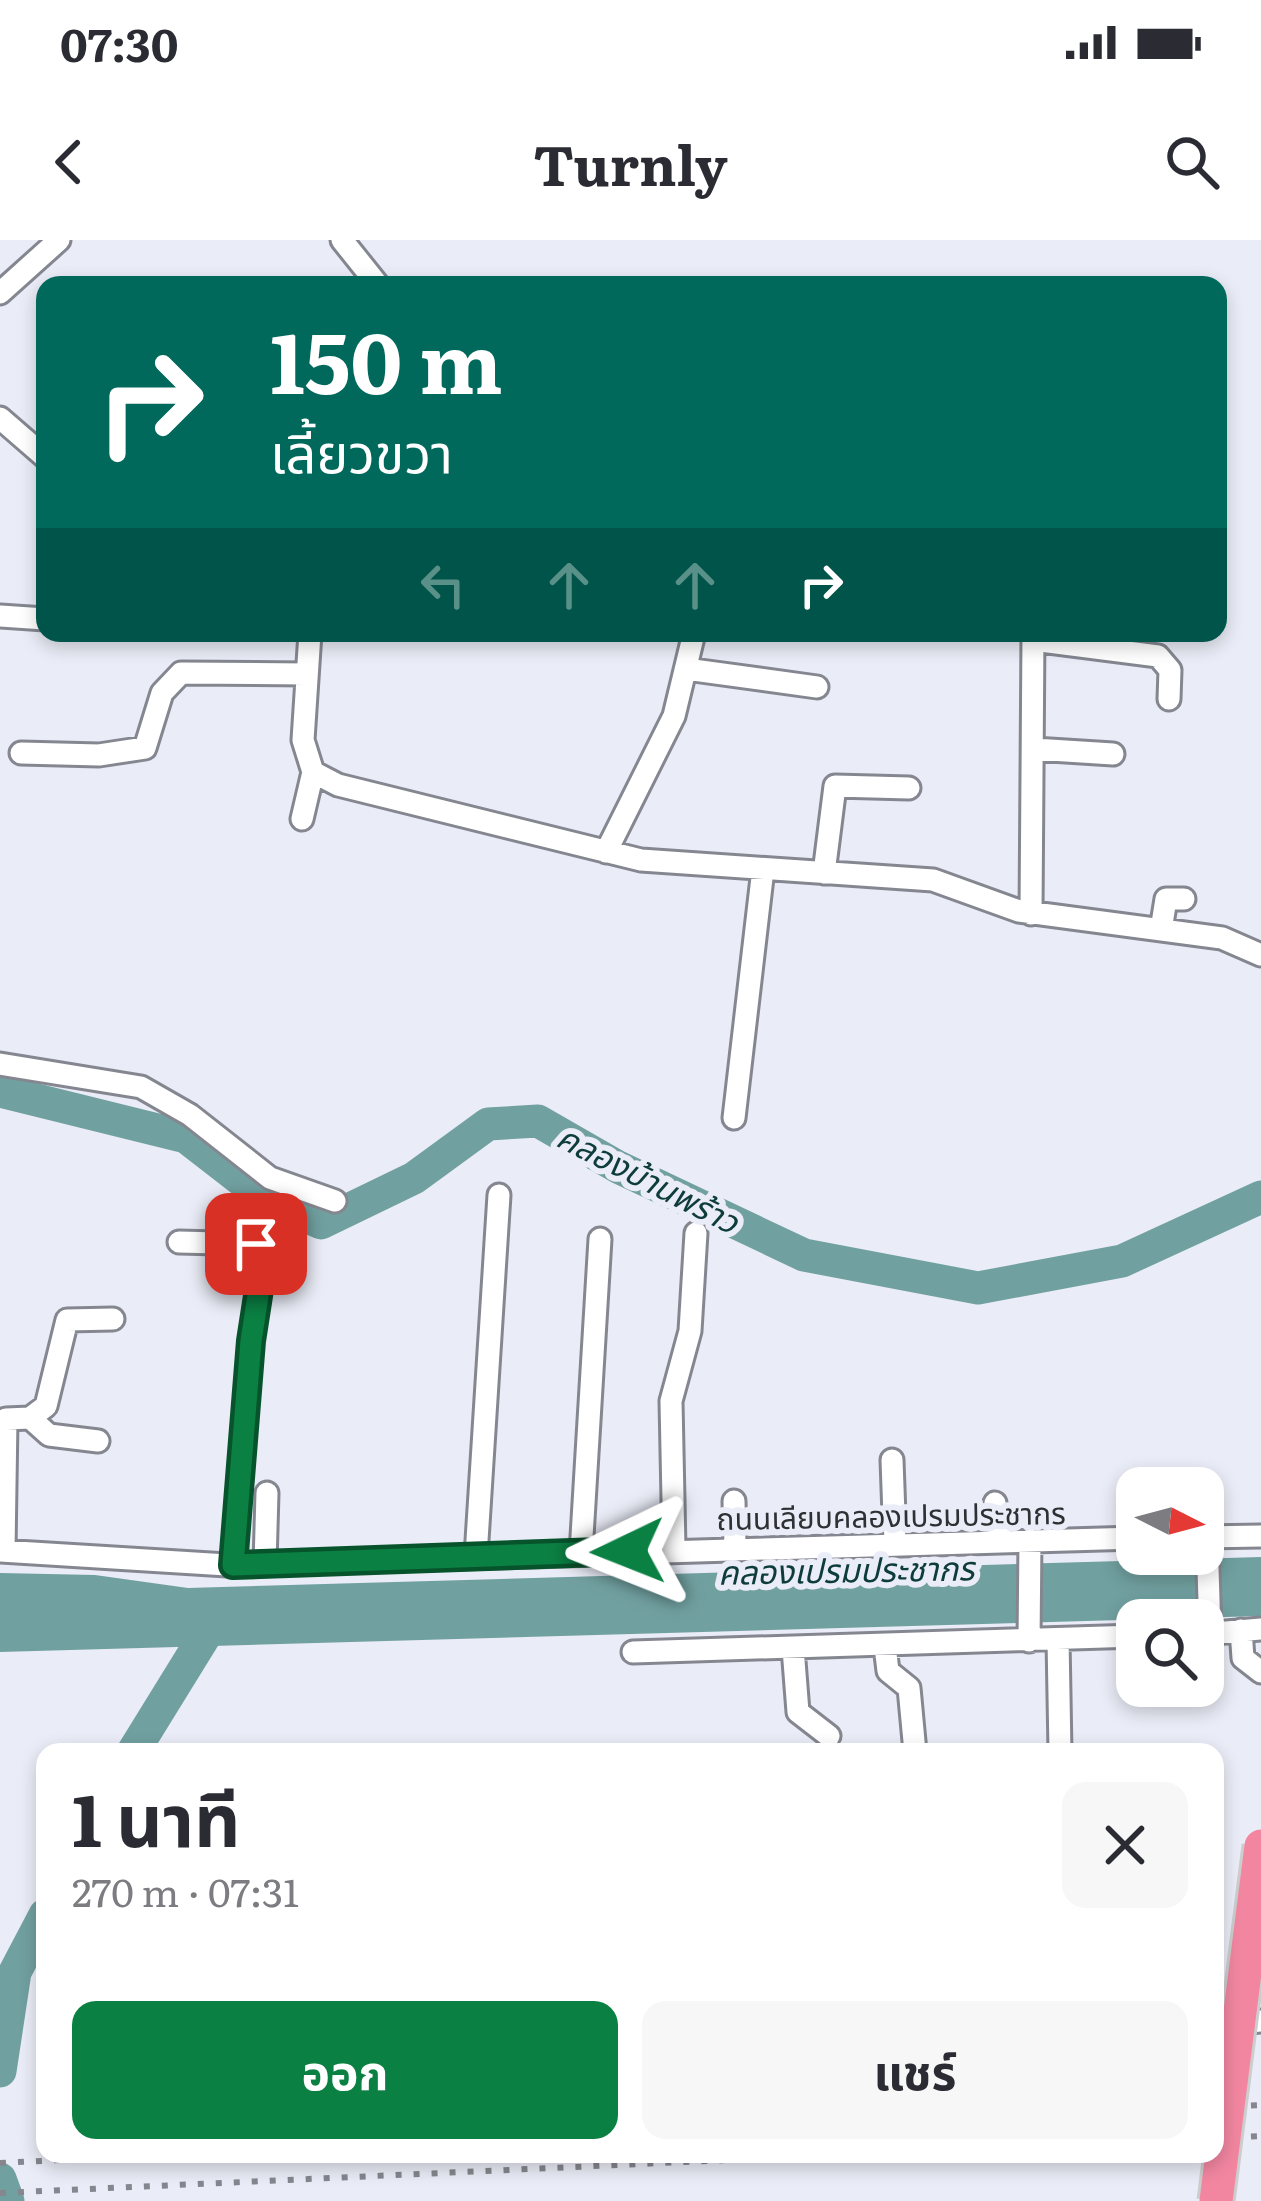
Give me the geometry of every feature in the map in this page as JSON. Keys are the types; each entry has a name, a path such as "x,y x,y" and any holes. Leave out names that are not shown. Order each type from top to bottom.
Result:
{"highway":[{"path":"1224,2138 1261,1846"},
{"path":"1216,2201 1221,2163"}],"street":[{"path":"6,280 59,240"},
{"path":"342,240 371,276"},
{"path":"0,418 36,449"},
{"path":"0,616 36,618"},
{"path":"302,819 313,772 302,740 309,642"},
{"path":"606,852 662,745 692,642"},
{"path":"1031,914 1033,642"},
{"path":"1117,642 1167,662 1169,699"},
{"path":"686,669 817,687"},
{"path":"21,753 99,755 145,748 162,693 181,673 307,674"},
{"path":"1034,749 1113,754"},
{"path":"313,772 338,785 606,852 933,880 1031,914 1222,938 1261,955"},
{"path":"824,873 835,786 909,788"},
{"path":"734,1118 763,869"},
{"path":"1161,929 1166,899 1184,899"},
{"path":"0,1064 141,1087 190,1115 270,1178 335,1201"},
{"path":"476,1556 500,1196"},
{"path":"674,1549 670,1415 691,1331 696,1233"},
{"path":"581,1552 600,1239"},
{"path":"178,1241 256,1244 264,1257 251,1341 233,1565"},
{"path":"30,1418 50,1397 63,1323 73,1318 113,1318"},
{"path":"2,1551 3,1419 30,1418 49,1435 98,1441"},
{"path":"892,1460 895,1543"},
{"path":"265,1564 267,1493"},
{"path":"734,1501 736,1547"},
{"path":"995,1503 1000,1540"},
{"path":"1224,1541 1261,1536"},
{"name":"ถนนเลียบคลองเปรมประชากร","path":"2,1551 233,1565 1000,1540 1029,1548 1116,1540"},
{"path":"1028,1635 1029,1548"},
{"path":"1251,1630 1243,1658 1261,1672"},
{"path":"633,1652 885,1646 1028,1635 1116,1637"},
{"path":"1058,1639 1060,1743"},
{"path":"885,1646 888,1671 910,1688 913,1743"},
{"path":"794,1648 798,1712 829,1736"},
{"path":"1224,2025 1261,2021"}],"shaded area":[{"name":"คลองเปรมประชากร","path":"1261,1557 1261,1616 1224,1617 1224,1599 1116,1599 1116,1620 0,1652 0,1573 95,1575 188,1588 1116,1561 1116,1575 1224,1575 1224,1558"}],"waterway":[{"name":"คลองบ้านพร้าว","path":"0,1091 186,1137 266,1199 321,1223 414,1178 488,1124 538,1121 618,1167 804,1255 978,1288 1122,1261 1261,1197"},
{"path":"139,1743 217,1616"},
{"path":"0,2071 15,1972 36,1932"},
{"path":"0,2179 8,2201"}],"railway":[{"path":"1224,2107 1261,2105"},
{"path":"1224,2138 1261,2136"},
{"path":"0,2163 36,2161"},
{"path":"0,2193 662,2163"}],"route":[{"path":"256,1244 264,1257 260,1308 251,1341 233,1565 628,1551"}]}
